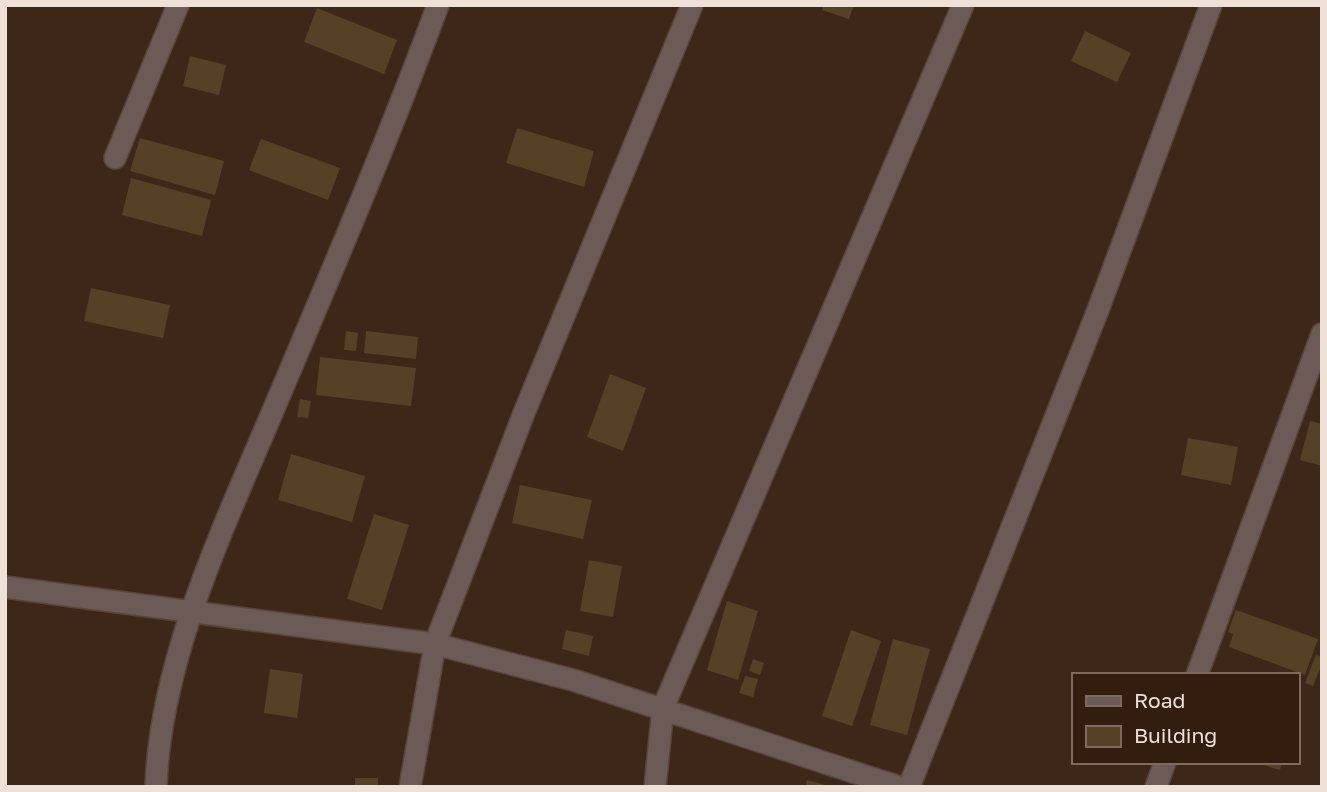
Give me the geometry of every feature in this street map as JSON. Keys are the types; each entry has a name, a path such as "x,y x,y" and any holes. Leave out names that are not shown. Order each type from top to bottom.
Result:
{"street":[{"path":"115,158 178,5"},
{"path":"156,787 157,762 170,691 192,613 254,456 397,117 438,5"},
{"path":"410,787 435,644 524,413 692,5"},
{"path":"655,787 663,708 963,5"},
{"path":"909,787 1098,310 1211,5"},
{"path":"1198,673 1322,334"},
{"path":"5,587 435,644 573,680 899,787"},
{"path":"1156,787 1164,764"}],"building":[{"path":"824,5 854,5 849,19 822,10"},
{"path":"317,8 397,40 384,74 304,42"},
{"path":"1085,31 1131,53 1117,82 1071,61"},
{"path":"190,56 226,65 219,95 183,86"},
{"path":"517,128 594,151 584,187 506,163"},
{"path":"140,138 224,161 215,195 130,171"},
{"path":"261,139 340,168 328,200 249,170"},
{"path":"131,178 211,200 202,236 122,215"},
{"path":"91,288 170,305 163,338 84,321"},
{"path":"346,331 358,333 356,351 344,350"},
{"path":"366,331 418,337 416,359 364,353"},
{"path":"320,357 416,368 411,406 316,395"},
{"path":"610,374 646,388 623,451 587,437"},
{"path":"300,399 311,401 308,418 297,417"},
{"path":"1310,421 1322,424 1322,466 1300,460"},
{"path":"1188,438 1238,447 1231,485 1181,475"},
{"path":"291,454 365,476 352,522 278,500"},
{"path":"520,485 592,500 583,539 512,523"},
{"path":"374,514 409,525 382,610 347,599"},
{"path":"589,560 622,566 613,617 580,611"},
{"path":"727,601 758,611 738,680 707,670"},
{"path":"1236,610 1318,639 1305,675 1229,647 1233,634 1228,632"},
{"path":"566,630 593,636 589,656 562,649"},
{"path":"851,630 881,641 852,726 822,716"},
{"path":"893,639 930,649 907,735 870,725"},
{"path":"1316,655 1322,657 1322,664 1313,686 1305,683"},
{"path":"753,659 764,663 760,675 749,671"},
{"path":"270,669 303,674 297,718 264,713"},
{"path":"745,676 758,679 753,697 739,693"},
{"path":"1260,764 1282,764 1280,770"},
{"path":"355,778 378,778 378,787 355,787"},
{"path":"807,780 829,786 806,787"}]}
